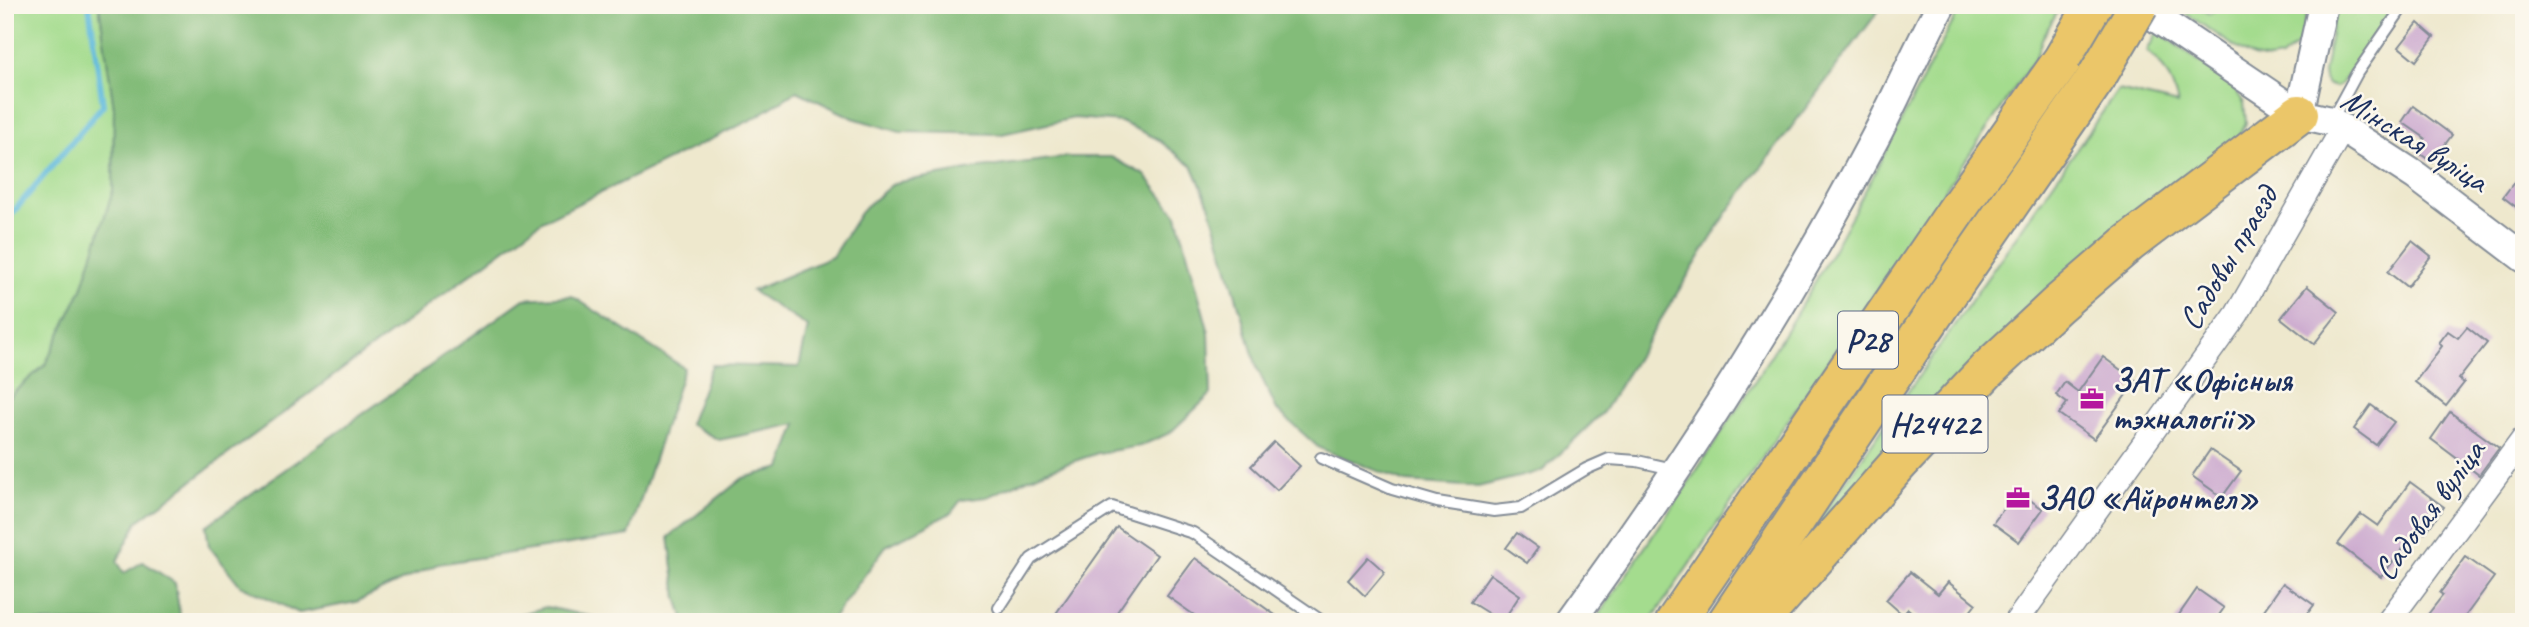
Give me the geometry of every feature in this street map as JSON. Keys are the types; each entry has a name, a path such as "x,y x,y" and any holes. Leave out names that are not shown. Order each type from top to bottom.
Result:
{"highway":[{"name":"Р28","path":"1675,622 2063,59 2094,5"},
{"name":"Р28","path":"1727,622 2096,78 2138,5"},
{"name":"Н24422","path":"1759,622 1899,463 1987,370 2129,243 2324,121"}],"street":[{"path":"1570,622 1677,470 1800,273 1875,138 1941,5"},
{"name":"Мінская вуліца","path":"2138,5 2416,176 2524,258"},
{"path":"2323,5 2324,121"},
{"name":"Садовы праезд","path":"2016,622 2237,314 2324,121"},
{"name":"Садовая вуліца","path":"2388,622 2524,438"}],"lane":[{"path":"2324,121 2404,5"},
{"path":"1321,458 1403,492 1437,502 1494,511 1521,508 1586,469 1609,459 1637,461 1677,470"},
{"path":"999,608 1031,559 1112,506 1193,533 1323,622"}],"green space":[{"path":"5,5 99,5 114,108 113,190 82,289 45,365 5,400"},
{"path":"99,5 1883,5 1727,213 1603,412 1542,471 1478,487 1406,482 1319,448 1277,410 1257,368 1210,207 1193,167 1156,138 1121,122 1074,118 1002,134 900,132 853,118 797,91 753,119 542,221 138,521 117,561 124,573 143,562 175,583 181,622 5,622 5,400 45,365 82,289 113,190 114,108"},
{"path":"1962,5 2061,5 2042,39 2036,57 1650,622 1594,622 1706,456 1812,287"},
{"path":"2173,5 2197,5 2210,14 2222,5 2309,5 2299,44 2281,58 2269,60 2253,57 2237,48"},
{"path":"2336,5 2398,5 2342,83 2335,87 2326,84 2324,73"},
{"path":"2158,31 2235,89 2244,103 2246,123 2237,140 1812,541 1804,541 2118,90 2178,104 2167,75 2159,62 2147,51"},
{"path":"1067,157 1111,157 1145,175 1177,215 1209,333 1211,394 1170,433 1140,446 1098,453 1040,473 987,497 961,500 951,513 886,546 830,622 685,622 677,598 669,537 743,478 781,468 797,424 719,440 689,424 712,365 799,367 808,327 752,291 832,257 862,210 894,183 973,169"},
{"path":"572,296 684,368 629,535 438,564 356,602 299,613 240,585 209,546 206,526 524,299"},
{"path":"546,607 611,621 612,622 493,622"}],"building":[{"path":"2418,23 2434,37 2416,61 2399,47"},
{"path":"2413,106 2452,135 2432,162 2416,151 2425,138 2402,122"},
{"path":"2524,169 2524,213 2503,197"},
{"path":"2412,241 2431,256 2407,287 2388,272"},
{"path":"2307,286 2339,312 2314,344 2281,318"},
{"path":"2467,327 2487,343 2459,379 2464,383 2446,406 2415,382 2442,346 2439,343 2448,331 2458,338"},
{"name":"ЗАТ «Офісныя тэхналогіі»","path":"2103,357 2136,381 2094,439 2059,414 2067,403 2056,395 2065,382 2078,392"},
{"path":"2371,405 2394,422 2376,445 2354,429"},
{"path":"2450,412 2499,448 2479,475 2431,439"},
{"path":"1274,442 1300,466 1277,490 1251,466"},
{"path":"2210,450 2241,471 2222,497 2192,476"},
{"path":"2410,482 2444,507 2425,533 2419,528 2381,577 2338,544 2361,514 2378,526"},
{"path":"2017,491 2043,509 2019,542 1993,523"},
{"path":"1117,527 1157,555 1110,622 1050,622"},
{"path":"1517,533 1538,548 1527,563 1506,548"},
{"path":"1368,557 1385,572 1365,596 1348,580"},
{"path":"2466,557 2494,577 2461,622 2422,622 2443,595 2440,593"},
{"path":"1195,558 1285,622 1204,622 1167,596"},
{"path":"1910,572 1938,594 1948,582 1976,604 1962,622 1924,622 1908,609 1903,615 1886,600"},
{"path":"1490,574 1520,595 1502,622 1470,602"},
{"path":"2283,583 2314,605 2301,622 2264,622 2270,615 2264,610"},
{"path":"2197,589 2224,608 2214,622 2174,622"}],"waterway":[{"path":"5,222 103,105 89,5"}],"place":[{"name":"ЗАТ «Офісныя тэхналогіі»","path":"2092,399"},
{"name":"ЗАО «Айронтел»","path":"2018,498"}]}
